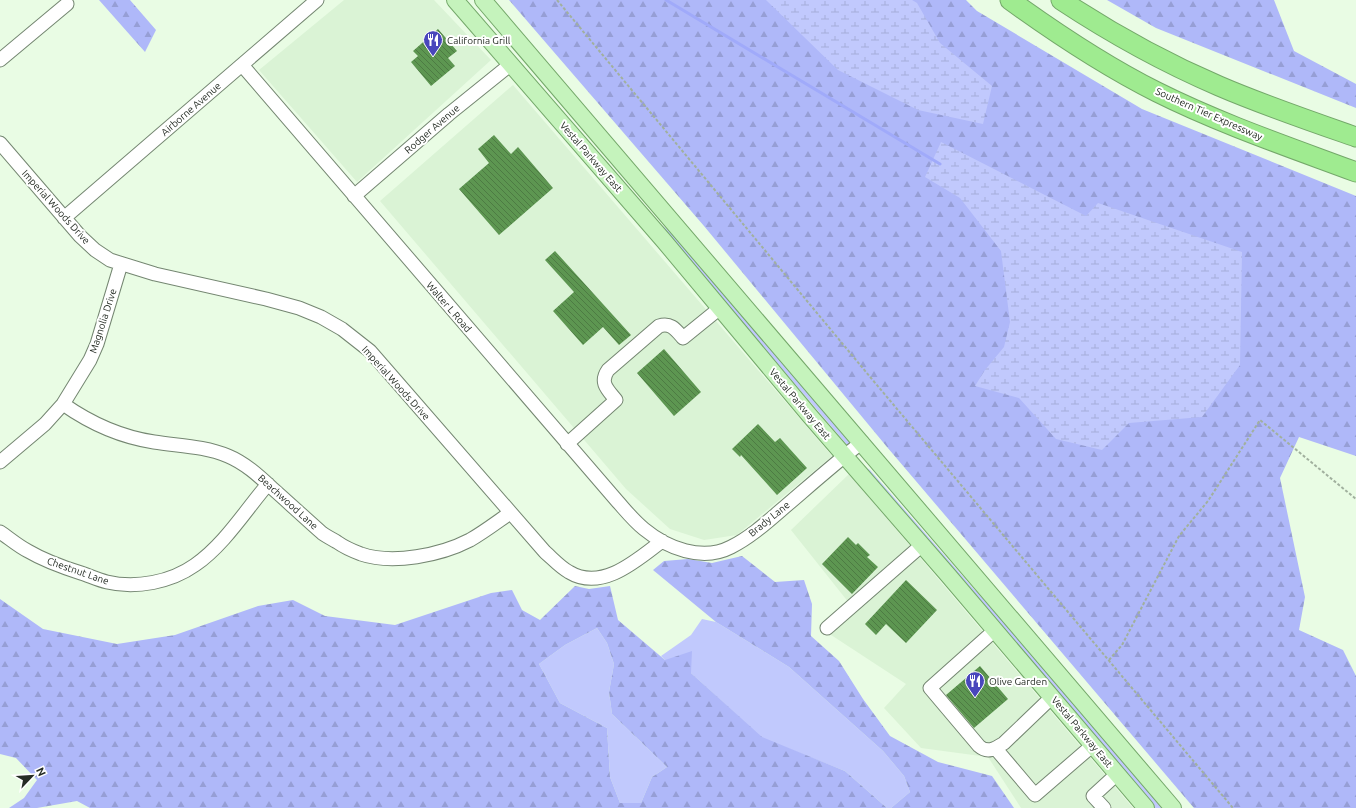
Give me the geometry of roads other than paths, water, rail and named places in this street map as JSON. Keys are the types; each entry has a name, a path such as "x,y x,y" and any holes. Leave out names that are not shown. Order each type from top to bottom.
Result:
{"highway":[{"name":"Southern Tier Expressway","path":"1010,0 1079,48 1155,91 1268,140 1356,172"},
{"path":"1061,0 1139,48 1190,73 1263,103 1356,137"}],"main road":[{"name":"Vestal Parkway East","path":"455,0 664,241 844,456 995,630 1146,808"},
{"name":"Vestal Parkway East","path":"483,0 1173,808"}],"street":[{"name":"Airborne Avenue","path":"64,218 317,0"},
{"path":"0,60 66,4"},
{"name":"Rodger Avenue","path":"354,196 449,114 510,64"},
{"name":"Walter L Road","path":"242,65 618,502 643,528 662,541"},
{"name":"Imperial Woods Drive","path":"1,145 80,236 95,250 110,260 155,274 299,308 321,317 342,329 370,351 545,552 569,572 592,578 610,576 635,561 662,541"},
{"name":"Magnolia Drive","path":"0,462 45,424 63,404 90,360 97,344 121,264"},
{"path":"567,444 616,400 605,387 604,376 608,370 659,326 665,324 672,326 683,338 720,308"},
{"name":"Beachwood Lane","path":"63,404 95,424 135,438 154,442 204,448 228,456 240,462 254,471 323,534 361,554 378,558 423,556 454,547 470,540 510,512"},
{"name":"Brady Lane","path":"662,541 685,552 706,554 719,552 730,548 765,524 862,442"},
{"name":"Chestnut Lane","path":"0,532 27,551 51,563 108,582 125,584 156,582 173,577 194,566 213,550 268,484"},
{"path":"827,628 922,545"},
{"path":"995,630 930,688 979,746 983,749 996,749 1052,697"},
{"path":"996,749 1035,796 1093,745"},
{"path":"1104,808 1093,796 1117,774"}],"waterway":[{"path":"666,0 940,164"}],"place":[{"name":"California Grill","path":"433,57"},
{"name":"Olive Garden","path":"975,698"}]}
